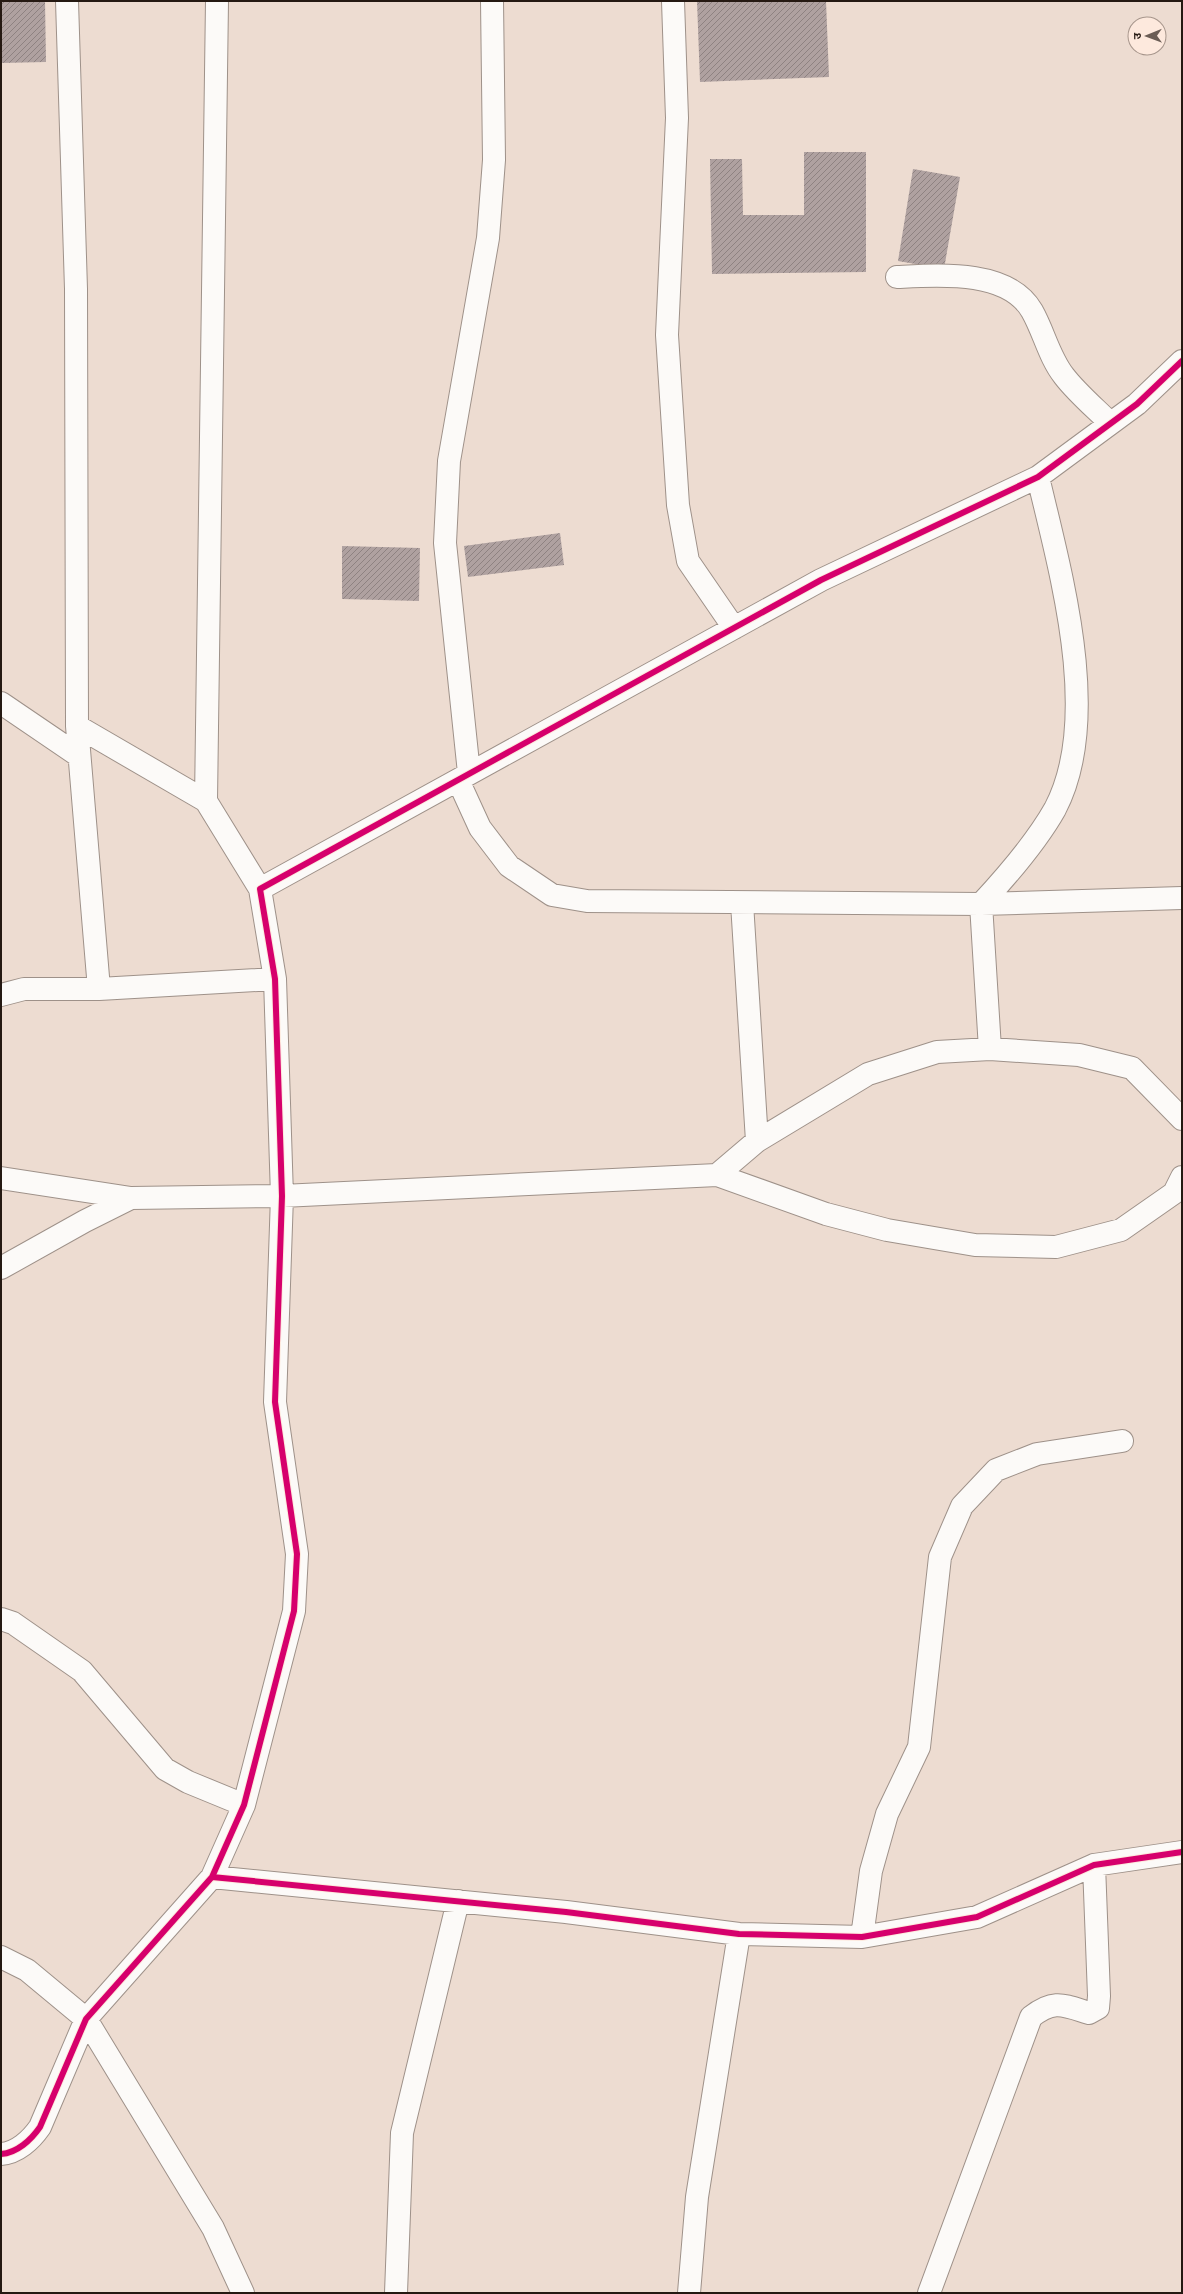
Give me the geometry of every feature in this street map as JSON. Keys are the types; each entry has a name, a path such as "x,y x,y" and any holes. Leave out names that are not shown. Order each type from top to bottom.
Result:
{"street":[{"path":"68,1 76,289 77,726 98,989"},
{"path":"206,801 217,1"},
{"path":"492,1 494,160 488,238 449,461 445,543 464,776 480,828 509,866 552,895 587,901 981,904 1182,898"},
{"path":"673,1 677,118 668,335 678,505 688,560 734,628"},
{"path":"897,277 946,275 992,282 1013,291 1031,309 1045,336 1051,356 1064,376 1110,423"},
{"path":"260,889 821,580 1038,477 1137,404 1182,361"},
{"path":"990,1049 981,904 1012,870 1055,808 1067,776 1076,736 1075,669 1064,588 1038,477"},
{"path":"1,703 79,756"},
{"path":"1,2154 6,2154 30,2140 40,2127 86,2019 212,1877 244,1805 294,1611 297,1554 275,1402 282,1196 275,980 260,889 206,801 77,726"},
{"path":"742,902 757,1141"},
{"path":"1,995 24,989 98,989 275,980"},
{"path":"717,1175 757,1141 868,1074 937,1052 990,1049 1079,1055 1132,1068 1182,1119"},
{"path":"1,1178 131,1198 282,1196 717,1175 826,1214 887,1230 975,1245 1056,1247 1121,1230 1174,1193 1182,1176"},
{"path":"1,1268 85,1221 131,1198"},
{"path":"862,1937 871,1871 887,1814 919,1747 940,1557 962,1506 996,1470 1037,1454 1122,1441"},
{"path":"1,1619 13,1623 82,1671 165,1769 188,1782 244,1805"},
{"path":"212,1877 566,1912 739,1934 862,1937 977,1917 1094,1865 1182,1852"},
{"path":"929,2293 1031,2017 1044,2007 1060,2004 1089,2013 1098,2008 1099,1996 1094,1865"},
{"path":"396,2293 402,2133 458,1901"},
{"path":"689,2293 697,2197 739,1934"},
{"path":"1,1957 27,1970 86,2019 213,2228 243,2293"}],"building":[{"path":"1,1 45,1 46,62 1,63"},
{"path":"697,1 826,1 829,77 700,82"},
{"path":"804,152 866,152 866,272 712,274 710,159 742,159 743,215 804,215"},
{"path":"913,169 960,177 944,269 898,261"},
{"path":"560,533 564,565 468,577 464,546"},
{"path":"342,546 420,548 419,601 342,599"}],"cycle path":[{"path":"212,1877 244,1805 294,1611 297,1554 275,1402 282,1196 275,979 260,889 821,580 1038,477 1137,404 1182,361"},
{"path":"1,2154 13,2151 23,2145 40,2127 86,2019 212,1877 566,1912 739,1934 862,1937 977,1917 1094,1865 1182,1852"}]}
